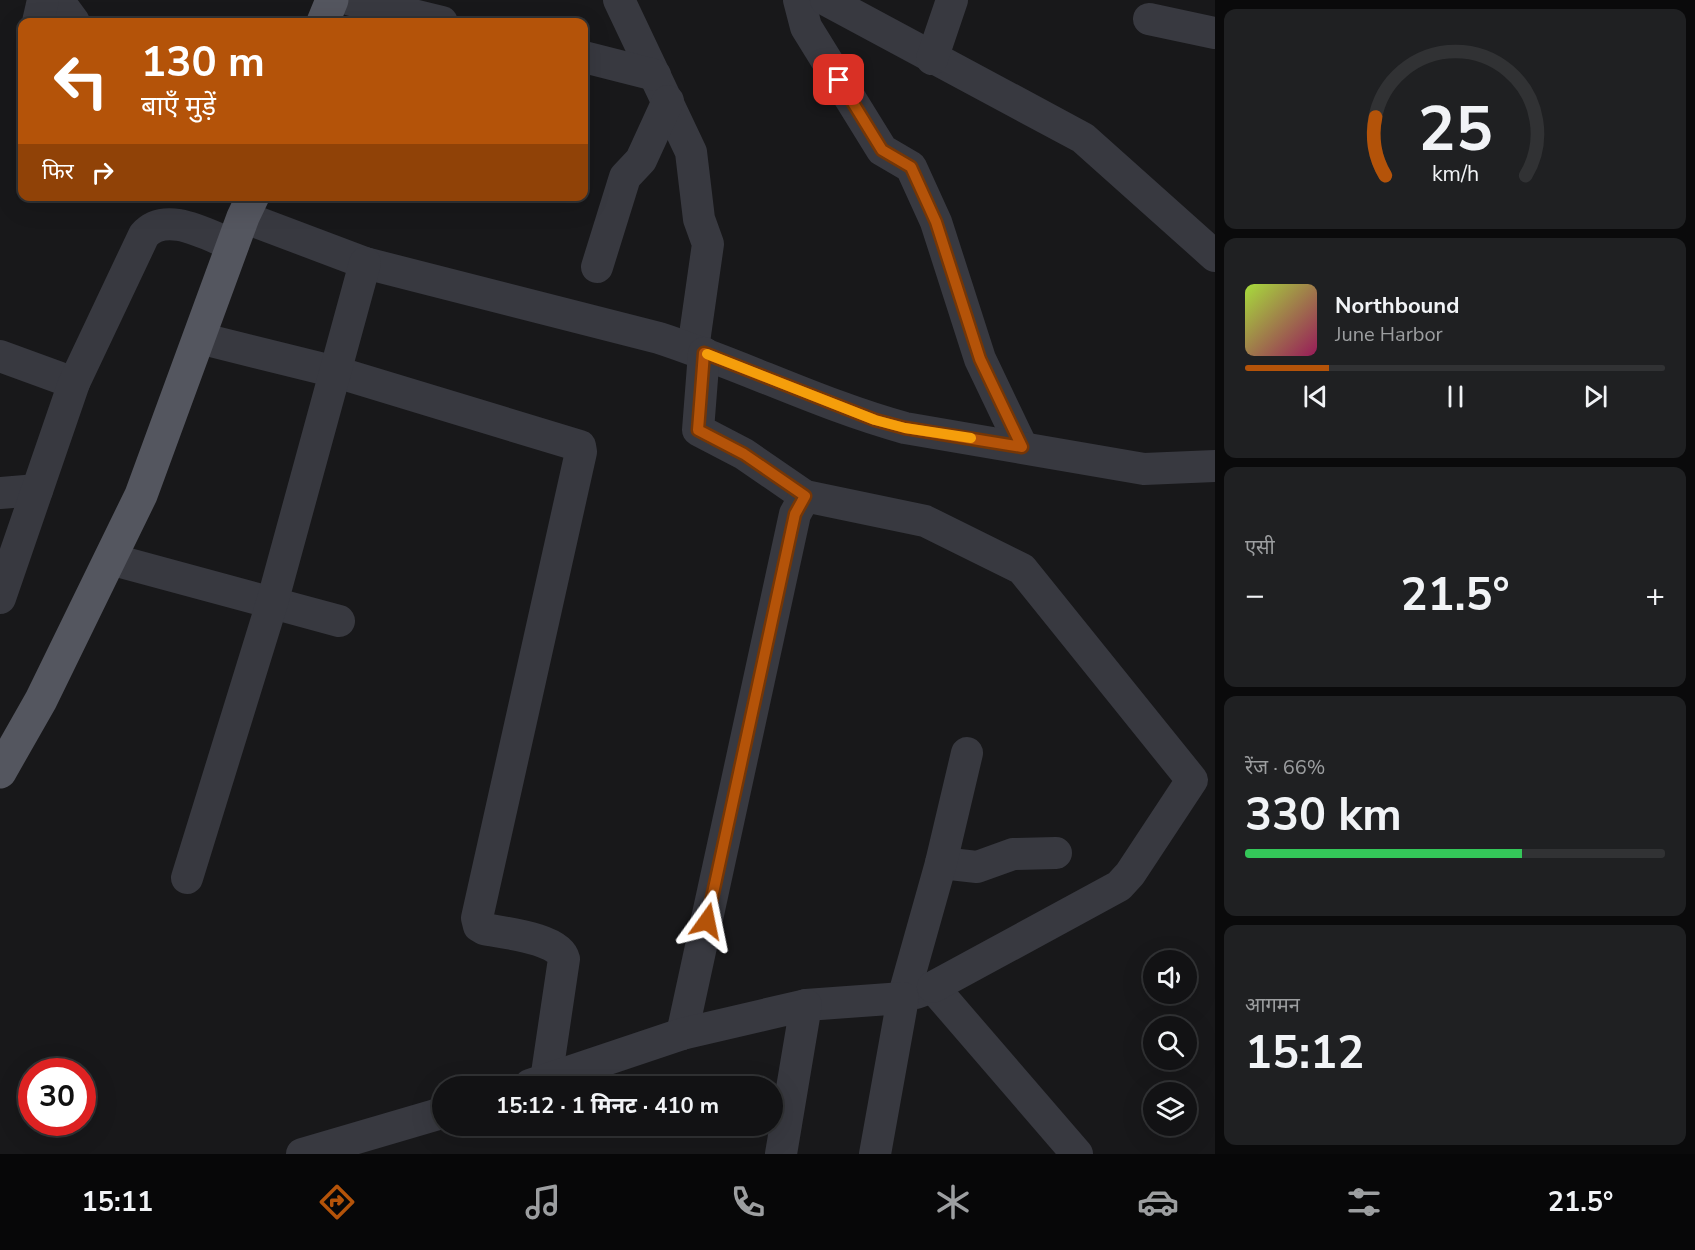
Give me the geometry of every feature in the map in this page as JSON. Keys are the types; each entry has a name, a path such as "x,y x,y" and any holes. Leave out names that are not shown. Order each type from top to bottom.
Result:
{"main road":[{"path":"325,18 332,0"},
{"path":"0,772 41,699 141,495 243,219"}],"street":[{"path":"39,18 42,0"},
{"path":"58,0 71,18"},
{"path":"351,0 425,18"},
{"path":"558,1076 682,1034 807,1005 903,998 933,987 1119,886 1204,788 1022,569 925,521 805,496 744,454 698,430 698,351 708,244 699,219 692,152 619,0"},
{"path":"799,0 806,27 882,150 911,167 936,222 980,359 1022,447"},
{"path":"826,0 932,59 1083,138 1215,256"},
{"path":"932,59 952,0"},
{"path":"1149,20 1215,33"},
{"path":"588,59 662,88"},
{"path":"597,267 625,177 640,160 662,88"},
{"path":"0,598 74,383 144,235 150,228 165,224 183,226 243,219 366,263 698,351 875,420 905,428 1144,470 1215,466"},
{"path":"187,878 272,603 366,263"},
{"path":"199,339 336,372 580,446 581,452 477,918 479,926 484,929 549,943 563,953 564,959 539,1076"},
{"path":"0,356 74,383"},
{"path":"0,493 37,490"},
{"path":"682,1034 795,514 805,496"},
{"path":"110,559 339,621"},
{"path":"883,1151 903,998 941,863 967,753"},
{"path":"941,863 977,867 1012,854 1056,853"},
{"path":"933,987 1077,1154"},
{"path":"781,1154 807,1005"},
{"path":"302,1154 364,1145 432,1117"}],"slow traffic":[{"path":"707,354 875,420 905,428 971,438"}],"route":[{"path":"707,921 795,514 805,496 744,454 698,430 696,424 704,353 875,420 905,428 1022,447 980,359 936,222 911,167 882,150 839,80"}]}
